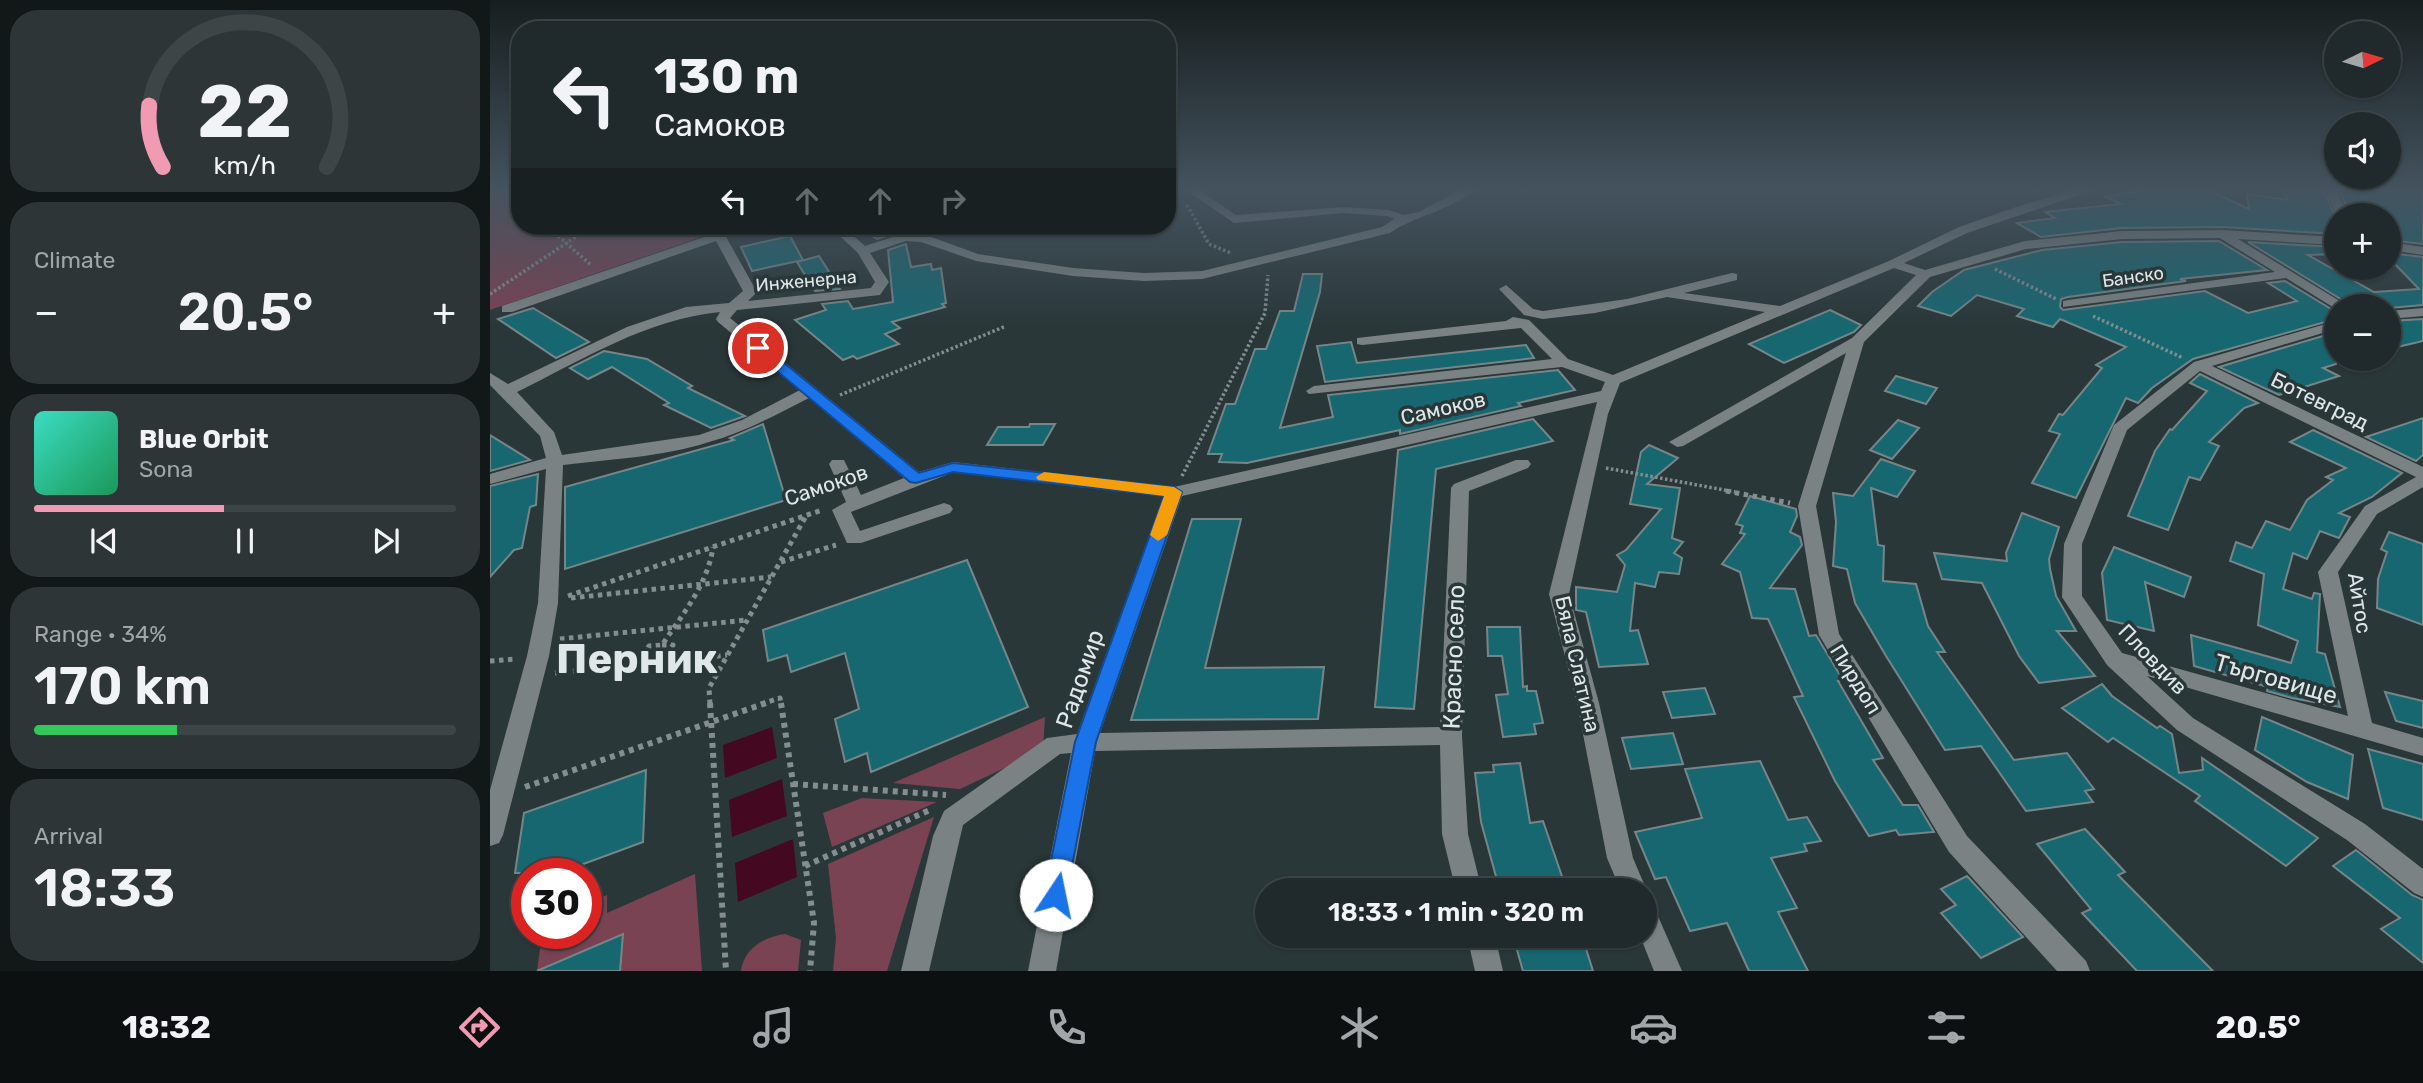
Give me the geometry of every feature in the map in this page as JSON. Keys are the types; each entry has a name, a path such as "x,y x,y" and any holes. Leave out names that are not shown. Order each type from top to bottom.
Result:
{"street":[{"path":"508,309 603,276 706,235"},
{"path":"719,235 750,292 723,319 916,478"},
{"name":"Инженерна","path":"736,304 875,292 882,282 863,251 845,235"},
{"path":"863,251 905,237 923,238 976,257 1073,272 1144,277 1202,275 1365,235"},
{"name":"Самоков","path":"855,502 953,467 1174,492 1610,387 1781,310 1893,264 1952,235"},
{"path":"1893,264 1925,274 2025,245 2119,235"},
{"path":"2224,235 2324,296"},
{"path":"2243,235 2324,240"},
{"path":"2401,248 2423,251"},
{"name":"Пирдоп","path":"1925,274 1857,341 1807,506 1829,635 1958,844 2076,971"},
{"name":"Банско","path":"2068,304 2287,274"},
{"path":"1506,289 1531,313 1552,316 1662,295 1732,277"},
{"path":"1662,295 1781,310"},
{"path":"507,391 666,316 736,304"},
{"path":"2401,314 2423,312"},
{"path":"1501,319 1524,323 1563,362 1610,387"},
{"path":"1362,341 1524,323"},
{"name":"Пловдив","path":"2324,329 2199,365 2120,428 2073,544 2072,597 2115,659 2185,724 2356,832 2423,885"},
{"path":"1677,442 1857,341"},
{"path":"1314,391 1563,362"},
{"name":"Ботевград","path":"2199,365 2423,474"},
{"path":"490,378 507,391 548,435 555,461 548,603 533,676 490,835"},
{"name":"Бяла Слатина","path":"1610,387 1588,465 1559,594 1588,703 1620,858 1628,878"},
{"path":"490,478 555,461 657,449 703,439 817,397"},
{"path":"838,464 855,502 841,510 854,539 944,509"},
{"name":"Красно село","path":"1466,878 1455,834 1451,736 1460,488 1522,464"},
{"name":"Айтос","path":"2362,732 2328,572 2371,510 2423,480"},
{"name":"Радомир","path":"1042,971 1085,742 1174,492"},
{"name":"Търговище","path":"2115,659 2362,732 2423,747"},
{"path":"915,971 946,835 953,818 1055,745 1085,742 1451,736"},
{"path":"1657,945 1668,971"},
{"path":"1483,948 1489,971"}],"path":[{"path":"558,235 603,276"},
{"path":"490,294 577,235"},
{"path":"1174,492 1265,313 1270,277 1256,263 1209,244 1205,235"},
{"path":"817,397 1006,326"},
{"path":"1588,465 1807,506"},
{"name":"Самоков","path":"699,584 560,599 855,502"},
{"path":"726,971 709,688 806,516"},
{"path":"780,563 854,539"},
{"path":"662,645 713,560 713,547"},
{"path":"699,584 772,577"},
{"path":"541,641 748,620"},
{"path":"638,663 649,646 673,645 663,661"},
{"path":"533,676 728,654"},
{"path":"500,796 780,698 814,923 810,971"},
{"path":"793,784 961,796"},
{"path":"805,866 937,807"}],"shaded area":[{"path":"490,235 706,235 490,310"},
{"path":"1045,717 1043,750 960,789 893,783"},
{"path":"772,727 777,758 725,778 723,745"},
{"path":"782,779 787,816 732,837 729,800"},
{"path":"862,798 937,802 832,847 823,813"},
{"path":"934,817 887,971 833,971 836,938 828,864"},
{"path":"793,839 797,877 738,902 735,863"},
{"path":"695,874 702,971 537,971 540,949 602,949 602,897 607,895 607,913"},
{"path":"785,934 801,940 798,971 741,971 746,956 756,945"}],"building":[{"path":"871,235 889,235 877,239"},
{"path":"2401,235 2423,235 2423,244 2401,241"},
{"path":"790,236 803,260 752,271 741,247"},
{"path":"2219,241 2267,270 2180,279 2186,281 2068,297 2061,299 2060,307 2063,310 2205,291 2248,313 2297,301 2268,283 2285,281 2324,305 2324,322 2193,359 2152,388 2138,403 2126,398 2076,498 2032,483 2060,434 2049,431 2059,414 2063,415 2102,368 2096,365 2126,347 2060,319 2053,327 2017,316 2024,309 1977,295 1951,316 1918,306 1932,292 1964,270 2042,250 2122,242"},
{"path":"2248,242 2324,246 2324,254 2308,255 2324,264 2324,280 2353,280 2374,292 2419,289 2401,270 2401,254 2423,257 2423,305 2401,307 2401,294 2332,294"},
{"path":"906,244 911,267 931,264 932,270 941,268 946,303 942,304 945,307 892,322 900,328 885,334 899,344 857,359 853,356 843,360 795,320 826,310 822,304 848,301 853,309 893,302 888,250"},
{"path":"819,256 840,289 815,291 797,262"},
{"path":"1303,274 1322,274 1320,292 1280,428 1333,417 1328,395 1558,370 1575,390 1518,403 1521,406 1400,434 1400,430 1247,463 1219,462 1222,454 1208,454 1226,404 1235,404 1255,349 1266,349 1280,311 1294,311"},
{"path":"533,308 589,342 556,358 498,319"},
{"path":"1830,310 1861,325 1854,332 1784,363 1749,344"},
{"path":"2423,319 2423,341 2401,346 2401,320"},
{"path":"2324,336 2324,371 2339,376 2279,395 2219,367"},
{"path":"1351,342 1357,363 1526,345 1534,358 1325,382 1317,346"},
{"path":"604,351 647,359 692,386 688,388 745,416 711,428 664,405 669,403 612,367 588,379 570,368"},
{"path":"2200,374 2258,403 2244,408 2209,442 2219,446 2200,480 2189,477 2168,530 2128,516 2155,451 2170,429 2172,430 2207,391 2190,383"},
{"path":"1896,376 1937,388 1926,404 1885,391"},
{"path":"2423,418 2423,455 2416,461 2366,437"},
{"path":"1533,419 1553,441 1436,469 1414,709 1375,707 1398,450"},
{"path":"1898,420 1919,428 1892,459 1870,450"},
{"path":"763,424 786,500 565,569 565,487 734,440 730,438"},
{"path":"1030,424 1055,424 1043,445 987,445 998,427 1029,427"},
{"path":"2313,430 2402,473 2372,497 2339,513 2350,517 2339,538 2320,531 2307,559 2293,553 2283,589 2312,599 2314,593 2320,594 2317,652 2325,654 2340,707 2267,691 2268,687 2194,666 2191,635 2291,663 2298,641 2258,625 2264,574 2230,561 2236,542 2252,548 2266,521 2290,530 2307,500 2333,480 2326,477 2346,468 2290,442"},
{"path":"490,435 530,460 490,471"},
{"path":"1649,445 1678,458 1647,484 1680,488 1672,538 1683,542 1674,553 1682,558 1679,574 1659,572 1655,587 1635,583 1630,631 1638,630 1648,664 1599,667 1586,612 1576,610 1576,587 1617,592 1625,565 1617,555 1626,550 1661,509 1630,504 1641,452"},
{"path":"1881,459 1915,471 1897,497 1871,488 1878,545 1884,546 1883,581 1916,584 1928,626 1945,652 1937,652 2014,760 2067,753 2094,789 2085,791 2093,802 2026,811 1981,746 1945,750 1886,656 1855,603 1847,569 1833,566 1836,522 1833,493 1853,496"},
{"path":"538,474 536,505 530,507 522,548 514,550 490,577 490,486"},
{"path":"1750,496 1796,509 1797,516 1790,532 1800,537 1802,545 1770,588 1795,589 1809,636 1816,635 1843,680 1838,681 1883,758 1873,760 1903,805 1918,805 1934,832 1899,835 1896,830 1869,836 1835,781 1794,697 1803,696 1768,619 1752,618 1740,572 1722,564 1745,534 1740,533 1743,526 1736,524"},
{"path":"2022,513 2059,527 2049,559 2050,569 2056,596 2076,631 2057,631 2095,676 2039,683 2019,656 1982,583 1942,579 1934,553 2007,561 2006,553"},
{"path":"1192,519 1241,519 1205,668 1324,667 1318,719 1131,720"},
{"path":"2389,532 2423,544 2423,625 2377,608 2378,579 2387,552 2381,549"},
{"path":"2114,547 2191,577 2184,597 2145,582 2154,631 2107,620 2102,573"},
{"path":"967,560 1028,707 871,772 867,753 845,762 835,719 859,709 845,653 791,672 787,655 768,661 763,630"},
{"path":"1487,627 1520,627 1523,687 1527,686 1527,691 1536,691 1543,723 1534,724 1536,734 1503,737 1496,695 1508,694 1502,656 1488,656"},
{"path":"2102,684 2112,696 2157,728 2160,726 2172,734 2179,773 2203,770 2202,758 2318,838 2286,866 2195,801 2200,796 2113,738 2108,742 2062,708"},
{"path":"1705,688 1715,714 1672,718 1663,692"},
{"path":"2385,692 2423,701 2423,728 2396,721"},
{"path":"2262,717 2353,755 2348,799 2307,782 2255,750"},
{"path":"1673,733 1683,764 1631,769 1622,738"},
{"path":"2368,749 2423,764 2423,820 2383,808"},
{"path":"1760,761 1788,820 1807,817 1821,841 1804,844 1807,851 1771,858 1797,908 1778,912 1808,971 1749,971 1727,923 1690,931 1666,877 1655,878 1635,832 1702,818 1685,769"},
{"path":"1520,763 1530,823 1543,821 1563,878 1496,878 1481,822 1475,773 1494,772 1493,765"},
{"path":"646,770 643,842 600,858 517,858 524,813"},
{"path":"2085,829 2125,872 2118,875 2213,971 2137,971 2082,913 2091,909 2037,844"},
{"path":"2356,850 2412,895 2423,900 2423,963 2381,929 2400,918 2333,866"},
{"path":"1967,876 2023,937 1981,958 1941,913 1956,905 1941,889"},
{"path":"623,934 620,971 537,971 588,949 602,949 602,943"},
{"path":"1516,948 1586,948 1593,971 1523,971"}],"slow traffic":[{"path":"1044,477 1174,492 1158,535"}],"district":[{"name":"Перник","path":"637,659"}],"route":[{"path":"758,348 916,478 953,467 1174,492 1085,742 1056,895"}]}
